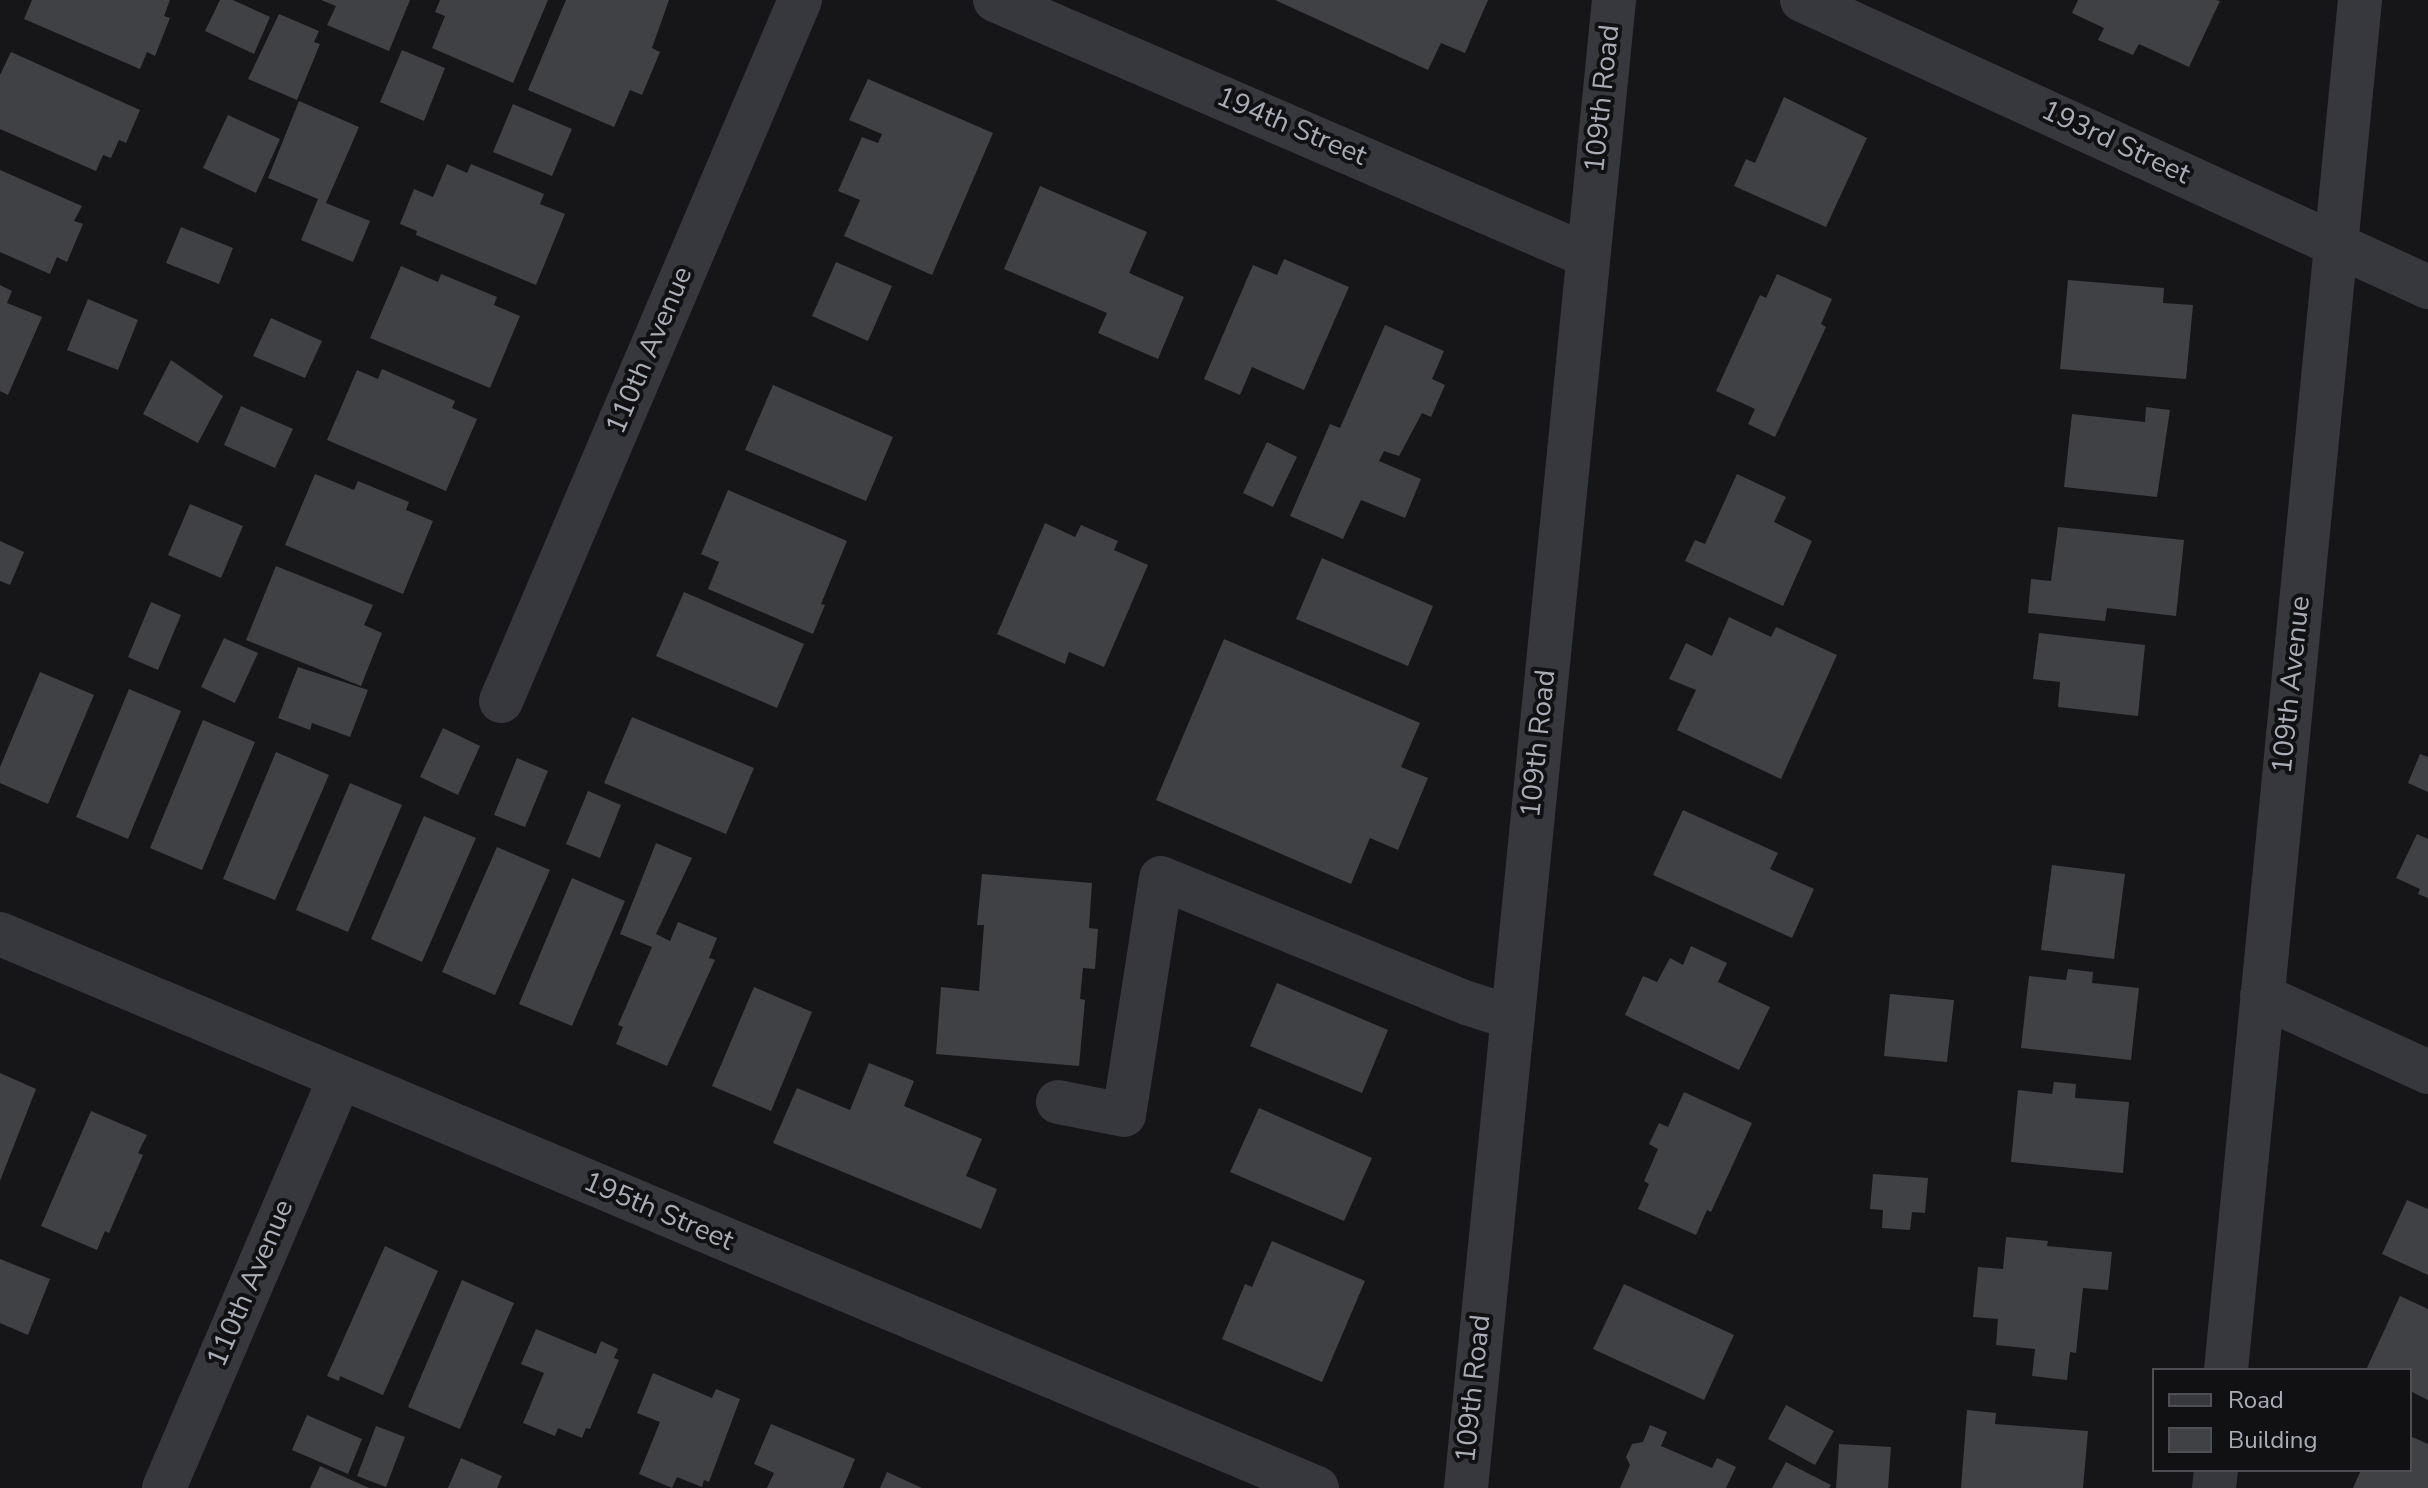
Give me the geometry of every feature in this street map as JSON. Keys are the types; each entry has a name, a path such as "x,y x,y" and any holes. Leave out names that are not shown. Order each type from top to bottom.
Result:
{"street":[{"name":"110th Avenue","path":"501,701 800,0"},
{"name":"194th Street","path":"995,0 1588,256"},
{"name":"109th Road","path":"1466,1488 1614,0"},
{"name":"193rd Street","path":"1802,0 2428,287"},
{"name":"109th Avenue","path":"2226,1368 2360,0"},
{"path":"1058,1102 1124,1115 1161,878 1464,1002 1513,1018"},
{"name":"195th Street","path":"0,934 339,1080 1317,1488"},
{"path":"2262,996 2428,1072"},
{"name":"110th Avenue","path":"164,1488 339,1080"}],"building":[{"path":"32,0 170,0 164,16 170,18 155,56 147,52 140,69 24,19"},
{"path":"220,0 233,0 270,17 254,54 205,31"},
{"path":"321,0 410,0 389,51 327,25 336,6"},
{"path":"440,0 548,0 513,83 432,48 445,16 435,12"},
{"path":"566,0 669,0 652,48 660,52 642,95 630,90 614,127 528,90"},
{"path":"1275,0 1488,0 1465,53 1441,43 1428,70"},
{"path":"2078,0 2220,1 2189,67 2139,44 2133,55 2098,40 2104,28 2072,13"},
{"path":"279,14 319,31 314,42 320,44 297,100 248,79"},
{"path":"402,50 445,68 424,121 380,102"},
{"path":"11,52 140,110 126,143 119,140 111,158 103,155 96,171 0,129 0,75"},
{"path":"868,79 993,133 932,275 844,236 860,200 838,191 862,137 878,143 882,134 849,120"},
{"path":"1784,97 1867,138 1826,227 1734,186 1746,159 1755,163"},
{"path":"299,101 359,127 326,203 370,221 353,262 301,240 318,199 268,178"},
{"path":"513,104 572,129 552,176 493,152"},
{"path":"228,115 280,139 256,193 203,168"},
{"path":"447,164 467,173 471,164 544,194 540,204 565,214 536,285 416,235 417,231 400,224 414,189 433,197"},
{"path":"0,170 82,206 74,221 83,224 67,262 57,257 50,274 0,252"},
{"path":"1040,186 1147,232 1129,273 1184,297 1158,359 1098,333 1107,313 1004,269"},
{"path":"181,227 233,248 219,284 166,263"},
{"path":"1284,259 1349,287 1304,390 1252,367 1240,395 1204,379 1253,265 1277,275"},
{"path":"836,262 892,286 868,341 812,316"},
{"path":"401,266 438,282 441,274 497,297 494,305 520,316 490,388 370,338"},
{"path":"1777,274 1832,299 1821,324 1826,327 1775,437 1748,424 1755,409 1716,391 1760,295 1766,298"},
{"path":"2068,280 2164,288 2163,303 2193,305 2186,379 2060,369"},
{"path":"0,285 12,291 7,303 42,317 8,395 0,391"},
{"path":"88,299 138,320 118,370 67,350"},
{"path":"271,318 322,341 305,378 253,356"},
{"path":"1385,325 1444,351 1432,379 1445,385 1431,417 1422,413 1399,456 1384,451 1379,461 1421,479 1405,518 1361,500 1343,539 1290,516 1330,424 1340,428"},
{"path":"171,360 223,396 198,443 143,414"},
{"path":"382,369 455,401 452,408 477,419 446,491 327,440 357,370 378,379"},
{"path":"773,385 893,437 866,501 745,450"},
{"path":"241,406 293,429 275,468 224,445"},
{"path":"2146,407 2170,410 2157,497 2064,487 2072,414 2145,422"},
{"path":"1267,442 1297,457 1273,507 1243,493"},
{"path":"315,474 354,490 358,481 409,502 406,510 433,521 403,594 285,545"},
{"path":"1737,474 1786,497 1774,522 1812,541 1783,606 1685,561 1695,540 1705,544"},
{"path":"728,490 847,541 821,604 825,605 813,634 708,589 719,562 701,554"},
{"path":"190,504 243,526 221,578 168,555"},
{"path":"1045,523 1075,537 1081,525 1118,541 1114,550 1148,565 1104,667 1069,652 1065,664 997,634"},
{"path":"2058,527 2184,540 2176,616 2107,608 2105,621 2028,613 2031,579 2051,581"},
{"path":"0,541 24,552 10,585 0,581"},
{"path":"1322,558 1433,606 1408,666 1296,619"},
{"path":"276,566 373,605 364,625 382,633 361,686 246,640"},
{"path":"684,592 804,644 777,708 656,656"},
{"path":"151,602 181,615 158,670 128,657"},
{"path":"1729,617 1771,637 1776,627 1837,655 1781,779 1677,730 1696,690 1669,679 1686,643 1712,656"},
{"path":"2039,633 2145,645 2138,716 2058,707 2060,682 2033,679"},
{"path":"224,638 258,653 235,703 201,687"},
{"path":"1224,639 1420,723 1401,767 1428,778 1398,850 1370,838 1351,884 1156,800"},
{"path":"298,667 368,690 350,737 312,723 310,730 278,718"},
{"path":"40,672 94,695 48,804 0,783 0,767"},
{"path":"129,689 181,711 128,839 76,817"},
{"path":"632,717 754,768 726,834 604,783"},
{"path":"203,720 255,742 202,870 150,848"},
{"path":"443,728 480,746 458,795 420,777"},
{"path":"276,752 329,775 275,900 223,879"},
{"path":"2420,754 2428,757 2428,792 2408,783"},
{"path":"517,758 548,771 525,827 494,815"},
{"path":"350,783 402,805 348,932 296,910"},
{"path":"588,791 621,805 600,858 566,844"},
{"path":"1683,810 1778,853 1770,869 1814,889 1792,938 1653,875"},
{"path":"424,816 476,838 422,962 371,939"},
{"path":"2417,834 2428,839 2428,898 2418,894 2420,889 2396,878"},
{"path":"656,843 692,858 656,934 670,941 678,922 717,938 709,958 715,960 667,1066 616,1044 623,1027 618,1025 652,947 620,934"},
{"path":"497,847 550,870 495,995 442,972"},
{"path":"2052,865 2125,874 2114,959 2041,950"},
{"path":"982,874 1092,883 1089,928 1098,929 1095,969 1083,968 1080,999 1085,1000 1079,1066 936,1054 941,987 979,991 984,925 977,925"},
{"path":"572,878 625,901 572,1026 519,1004"},
{"path":"1691,946 1727,963 1718,982 1770,1007 1739,1070 1625,1015 1643,976 1657,982 1670,958 1683,965"},
{"path":"2068,969 2093,972 2092,983 2139,988 2131,1060 2021,1048 2029,976 2066,980"},
{"path":"1277,983 1388,1030 1362,1093 1250,1046"},
{"path":"754,987 812,1012 771,1111 712,1086"},
{"path":"1890,994 1954,1000 1947,1062 1884,1056"},
{"path":"869,1063 914,1081 904,1106 982,1139 966,1176 997,1189 981,1229 773,1143 797,1088 850,1110"},
{"path":"0,1073 36,1089 0,1181"},
{"path":"2054,1082 2076,1084 2075,1098 2129,1102 2123,1173 2011,1162 2018,1090 2052,1094"},
{"path":"1684,1092 1752,1123 1711,1212 1707,1210 1696,1235 1638,1209 1649,1184 1644,1181 1658,1149 1649,1144 1659,1123 1668,1127"},
{"path":"1259,1108 1372,1158 1344,1221 1230,1172"},
{"path":"91,1111 147,1135 138,1153 143,1155 109,1233 105,1231 97,1250 41,1226"},
{"path":"1873,1174 1928,1178 1925,1213 1912,1212 1910,1230 1882,1228 1883,1210 1870,1209"},
{"path":"2407,1200 2428,1209 2428,1275 2382,1254"},
{"path":"2006,1237 2048,1241 2047,1246 2112,1252 2108,1290 2083,1288 2076,1353 2070,1352 2067,1380 2032,1376 2035,1349 1996,1345 1998,1319 1973,1317 1978,1267 2003,1269"},
{"path":"1272,1241 1365,1281 1322,1382 1222,1339 1245,1284 1252,1287"},
{"path":"385,1246 438,1271 383,1395 340,1376 339,1381 327,1376"},
{"path":"0,1259 50,1279 28,1335 0,1323"},
{"path":"462,1280 514,1303 460,1429 408,1407"},
{"path":"1624,1284 1734,1335 1704,1400 1593,1349"},
{"path":"2400,1296 2428,1309 2428,1400 2412,1392 2412,1368 2367,1368"},
{"path":"536,1329 596,1354 601,1341 618,1349 614,1358 619,1360 590,1429 586,1428 582,1438 558,1428 555,1436 523,1423 544,1373 521,1364"},
{"path":"653,1373 712,1398 716,1389 740,1399 709,1482 704,1480 702,1487 677,1477 672,1488 639,1474 660,1422 637,1413"},
{"path":"1786,1405 1834,1431 1815,1465 1768,1439"},
{"path":"1967,1410 1996,1413 1995,1424 2088,1431 2083,1488 1961,1488"},
{"path":"307,1415 362,1439 348,1474 292,1450"},
{"path":"771,1424 855,1459 843,1488 767,1488 774,1473 754,1464"},
{"path":"1650,1425 1667,1432 1661,1446 1712,1468 1717,1458 1736,1467 1726,1488 1620,1488 1630,1465 1626,1457 1632,1444 1643,1442"},
{"path":"376,1426 405,1437 386,1487 357,1476"},
{"path":"2412,1437 2428,1444 2428,1488 2353,1488 2360,1472 2412,1472"},
{"path":"1839,1444 1891,1447 1888,1488 1836,1488"},
{"path":"461,1458 502,1476 497,1488 448,1488"},
{"path":"1786,1462 1831,1485 1829,1488 1772,1488"},
{"path":"320,1466 369,1488 310,1488"},
{"path":"887,1472 922,1488 880,1488"}]}
